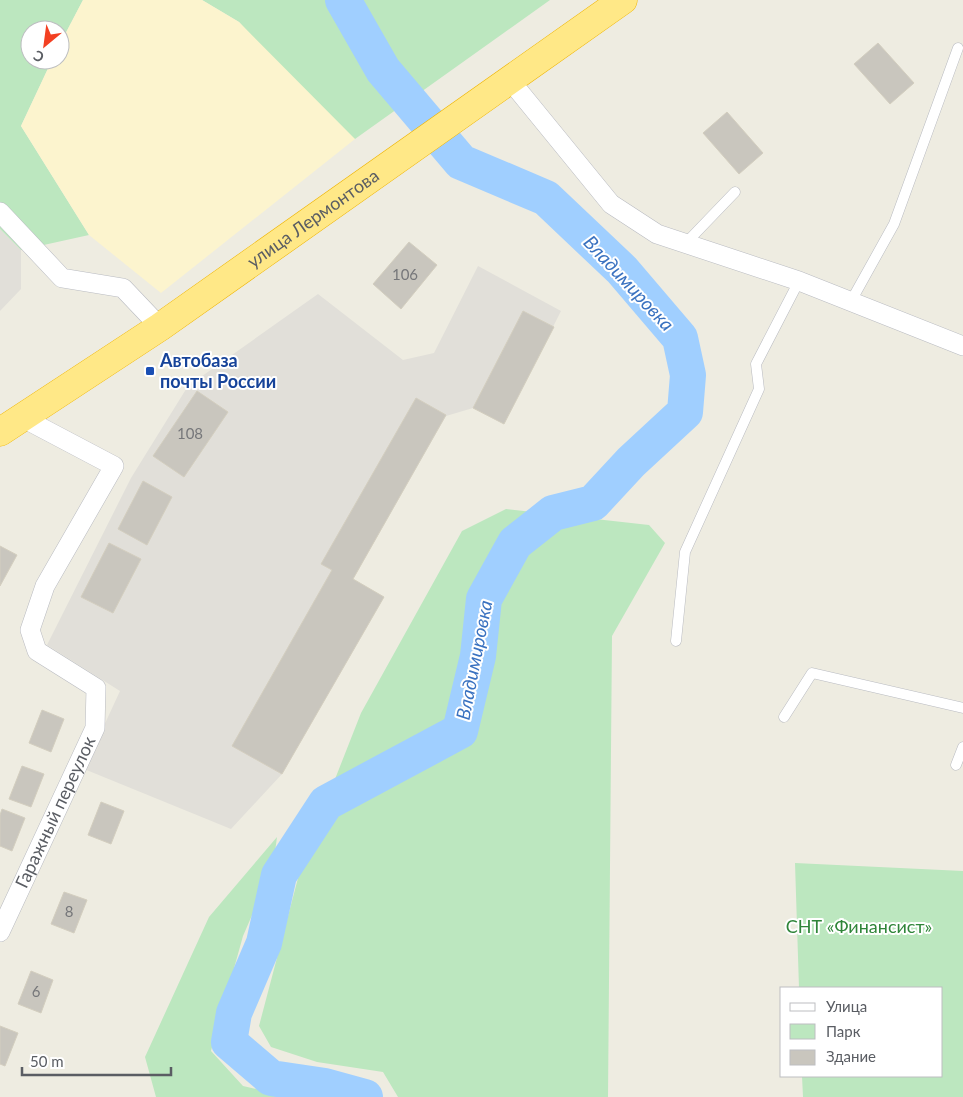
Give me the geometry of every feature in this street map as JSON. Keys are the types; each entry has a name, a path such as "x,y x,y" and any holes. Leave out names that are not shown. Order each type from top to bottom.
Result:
{"highway":[{"name":"улица Лермонтова","path":"0,432 160,327 623,0"}],"street":[{"path":"509,79 611,204 657,234 799,281 850,303 963,346"},
{"path":"0,212 62,278 123,288 160,327"},
{"name":"Гаражный переулок","path":"0,932 96,728 96,688 37,651 30,630 45,586 114,466 23,418"}],"lane":[{"path":"850,303 894,224 958,48"},
{"path":"686,243 735,192"},
{"path":"676,641 686,552 759,389 756,364 799,281"},
{"path":"784,717 812,673 963,708"},
{"path":"956,765 963,747"}],"shaded area":[{"path":"0,229 21,250 21,289 0,311"},
{"path":"478,266 561,311 504,424 473,408 446,416 353,579 384,597 282,774 231,829 84,769 120,691 47,645 131,478 188,386 318,294 403,360 434,353"}],"green space":[{"path":"0,0 83,0 70,25 70,20 20,20 20,70 47,70 21,126 89,235 21,250 0,229"},
{"path":"202,0 550,0 355,139 341,134 239,22"},
{"path":"506,509 649,525 665,543 612,636 608,1097 398,1097 383,1072 317,1062 271,1047 259,1026 302,863 361,713 462,531"},
{"path":"277,837 273,867 243,936 211,1051 243,1086 291,1097 156,1097 145,1057 209,917"},
{"name":"СНТ «Финансист»","path":"795,863 963,871 963,1097 803,1097 802,1077 943,1077 943,987 799,987"}],"sand":[{"path":"83,0 202,0 239,22 355,139 161,293 89,235 21,126 47,70 70,70 70,25"}],"building":[{"path":"878,43 914,83 890,104 854,64"},
{"path":"727,112 763,153 739,174 703,133"},
{"path":"409,242 437,265 401,309 373,284"},
{"path":"523,311 554,327 504,424 473,408"},
{"path":"197,391 228,412 184,477 153,456"},
{"path":"416,398 446,415 353,579 384,597 282,774 232,746 332,570 321,564"},
{"path":"143,481 172,497 147,545 118,529"},
{"path":"109,543 141,559 113,613 81,597"},
{"path":"0,546 17,555 0,586"},
{"path":"42,710 64,719 51,752 29,743"},
{"path":"22,766 44,774 31,807 9,799"},
{"path":"101,802 124,811 111,844 88,835"},
{"path":"2,809 25,818 12,851 0,846 0,815"},
{"path":"64,892 87,900 74,933 51,924"},
{"path":"31,971 53,980 41,1013 18,1004"},
{"path":"0,1026 18,1033 5,1066 0,1064"}],"waterway":[{"name":"Владимировка","path":"343,0 383,70 461,162 546,198 622,270 680,338 688,375 685,412 631,462 593,503 553,513 515,543 484,599 478,656 460,731 326,803 279,875 264,943 234,1013 229,1042 271,1078 325,1086 365,1097"}],"place":[{"name":"Автобаза почты России","path":"150,371"}]}
